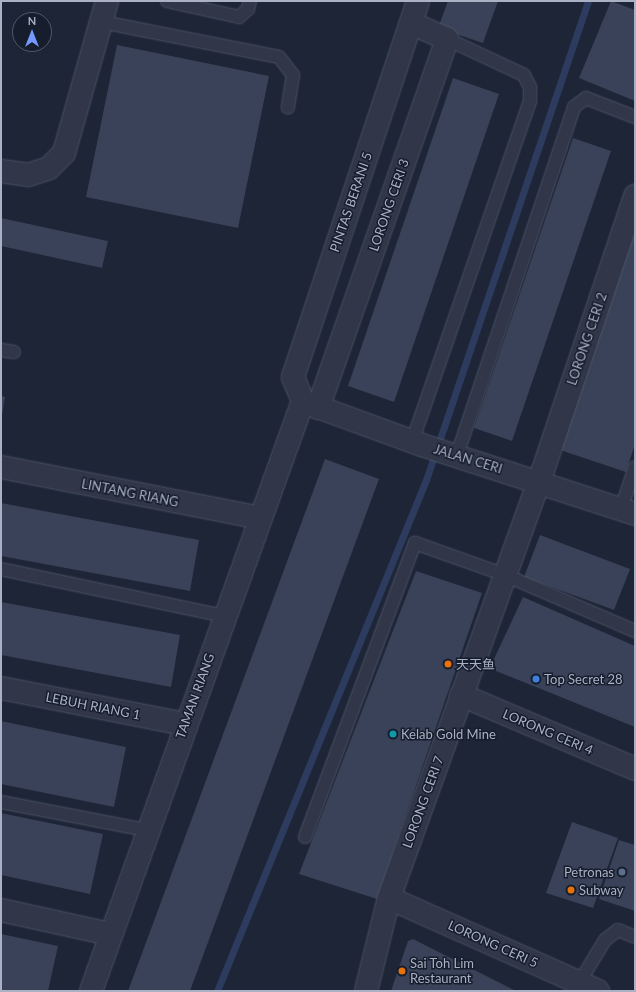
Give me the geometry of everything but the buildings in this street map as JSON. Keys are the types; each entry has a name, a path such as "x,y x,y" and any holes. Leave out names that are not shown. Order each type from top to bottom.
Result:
{"street":[{"path":"1,171 28,175 50,168 64,153 107,1"},
{"name":"PINTAS BERANI 5","path":"310,404 293,377 418,1"},
{"path":"411,23 447,39"},
{"name":"LORONG CERI 3","path":"310,404 447,39"},
{"name":"LORONG CERI 2","path":"539,482 635,196"},
{"name":"JALAN CERI","path":"310,404 417,443 628,512"},
{"name":"TAMAN RIANG","path":"91,991 184,724 260,518 310,404"},
{"name":"LINTANG RIANG","path":"1,467 260,518"},
{"name":"LORONG CERI 7","path":"366,991 389,898 539,482"},
{"name":"LEBUH RIANG 1","path":"1,688 184,724"},
{"name":"LORONG CERI 4","path":"461,695 635,768"},
{"name":"LORONG CERI 5","path":"389,898 588,987"},
{"path":"1,910 110,934"}],"lane":[{"path":"167,1 239,17 248,9 250,1"},
{"path":"102,22 279,57 293,75 288,108"},
{"path":"417,443 530,102 530,87 524,75 447,39"},
{"path":"453,454 574,106 586,98 635,117"},
{"path":"1,350 14,352"},
{"path":"628,512 635,467"},
{"path":"305,837 415,543 505,575 635,631"},
{"path":"1,569 224,616"},
{"path":"1,802 147,830"},
{"path":"588,987 605,940 618,930 635,937"}],"waterway":[{"path":"217,991 426,480 588,1"}],"place":[{"name":"天天鱼","path":"448,664"},
{"name":"Top Secret 28","path":"536,679"},
{"name":"Kelab Gold Mine","path":"393,734"},
{"name":"Petronas","path":"622,872"},
{"name":"Subway","path":"571,890"},
{"name":"Sai Toh Lim Restaurant","path":"402,971"}]}
